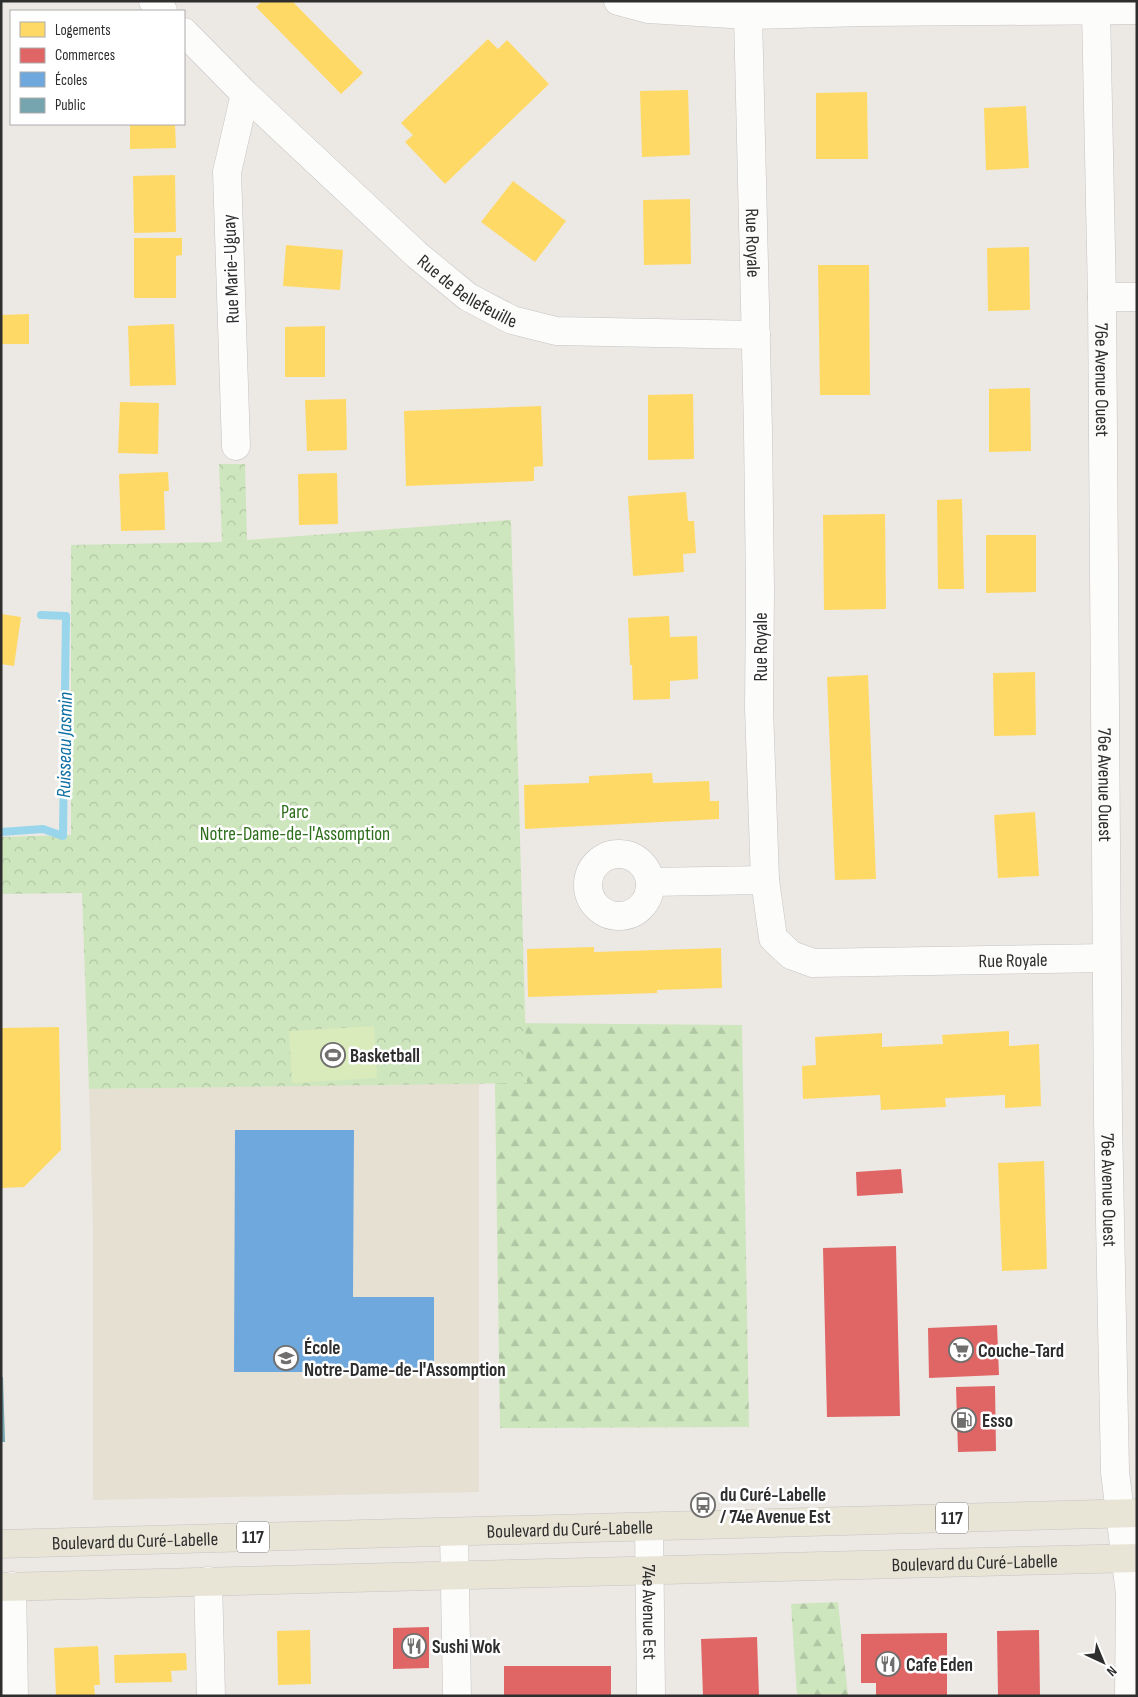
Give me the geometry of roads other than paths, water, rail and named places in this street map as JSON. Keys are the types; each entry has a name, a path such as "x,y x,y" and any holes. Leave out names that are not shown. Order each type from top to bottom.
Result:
{"main road":[{"name":"Boulevard du Curé-Labelle","path":"1,1544 1128,1514"},
{"name":"Boulevard du Curé-Labelle","path":"7,1587 1132,1558"}],"street":[{"path":"153,1 162,10"},
{"path":"618,1 648,10 748,15 864,12 1137,10"},
{"name":"76e Avenue Ouest","path":"1096,10 1102,297 1106,958 1115,1472 1128,1514 1132,1558 1129,1696"},
{"name":"Rue Royale","path":"748,15 756,335 760,590 759,708 765,880 774,938 791,955 813,963 1106,958"},
{"name":"Rue de Bellefeuille","path":"185,33 245,94 417,255 468,297 512,320 556,331 756,335"},
{"name":"Rue Marie-Uguay","path":"236,446 227,172 245,94"},
{"path":"1102,297 1137,297"},
{"path":"650,882 765,880"},
{"name":"74e Avenue Est","path":"649,1527 651,1696"},
{"path":"454,1532 457,1696"},
{"path":"208,1581 211,1696"},
{"path":"7,1587 14,1696"}],"waterway":[{"name":"Ruisseau Jasmin","path":"1,832 43,829 63,836 66,616 41,615"}],"place":[{"name":"Basketball","path":"333,1055"},
{"name":"Couche-Tard","path":"961,1350"},
{"name":"École Notre-Dame-de-l'Assomption","path":"286,1358"},
{"name":"Esso","path":"964,1420"},
{"name":"du Curé-Labelle / 74e Avenue Est","path":"703,1505"},
{"name":"Sushi Wok","path":"414,1646"},
{"name":"Cafe Eden","path":"888,1664"}],"park label":[{"name":"Parc Notre-Dame-de-l'Assomption","path":"295,822"}]}
